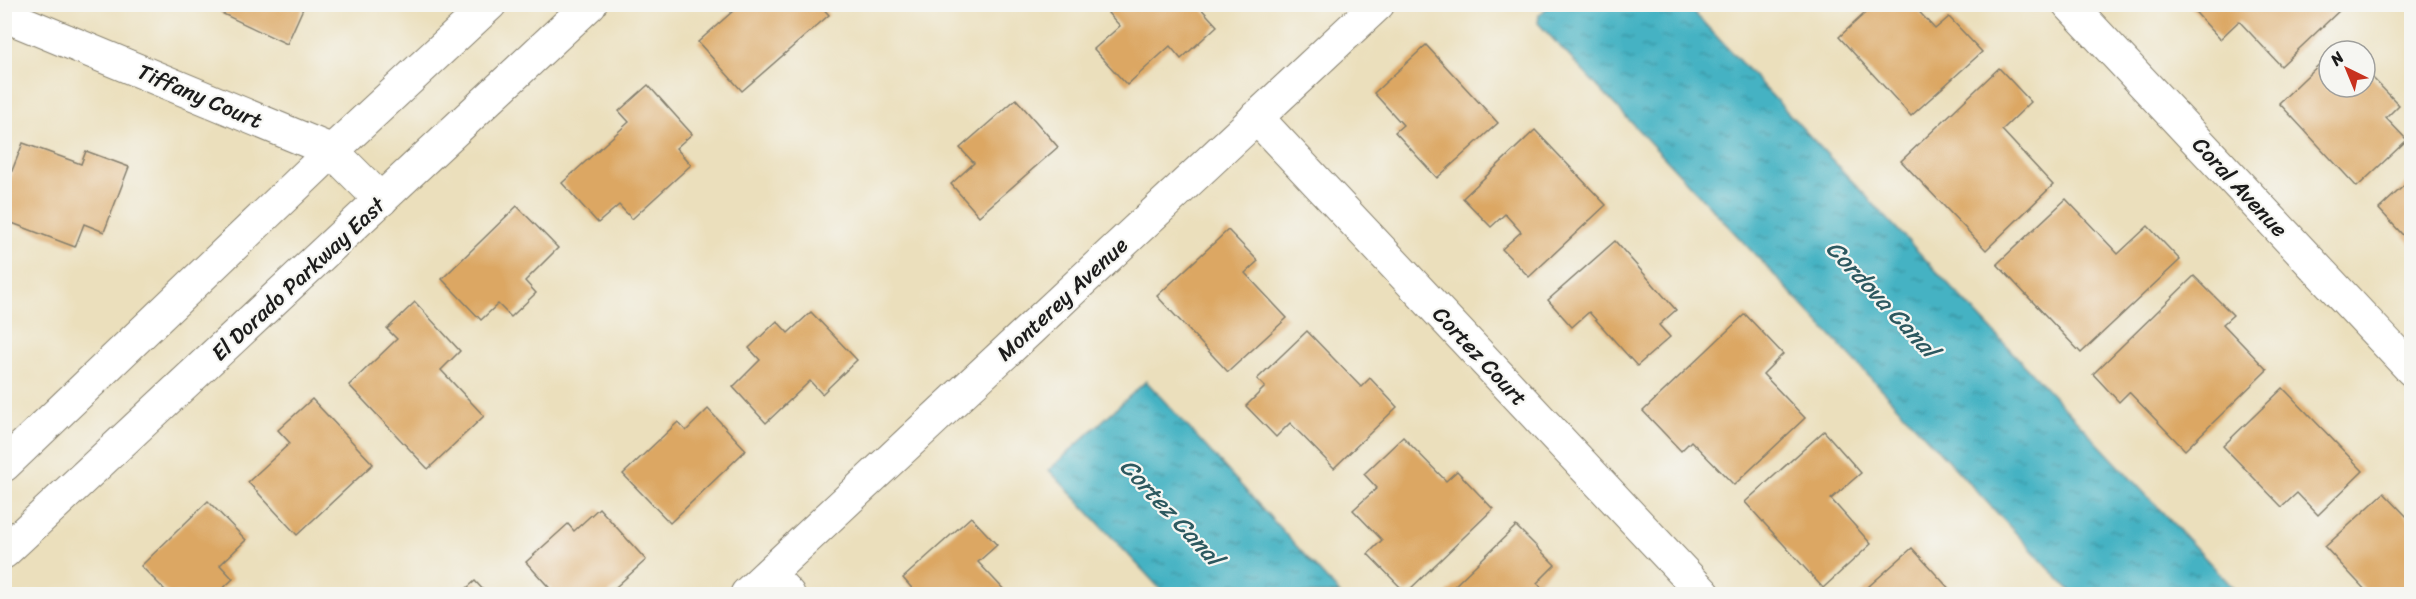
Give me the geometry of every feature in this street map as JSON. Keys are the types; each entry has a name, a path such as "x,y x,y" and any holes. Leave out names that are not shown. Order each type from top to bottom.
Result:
{"street":[{"path":"4,465 332,151 490,4"},
{"name":"El Dorado Parkway East","path":"4,552 590,4"},
{"name":"Monterey Avenue","path":"768,588 1256,117 1378,4"},
{"name":"Coral Avenue","path":"2069,4 2412,369"},
{"name":"Tiffany Court","path":"4,15 332,151 381,200"},
{"name":"Cortez Court","path":"1256,117 1704,594"}],"water":[{"name":"Cordova Canal","path":"1550,5 1687,5 2239,594 2073,594 1538,23 1539,15"},
{"name":"Cortez Canal","path":"1146,381 1340,594 1165,594 1049,470"}],"building":[{"path":"225,4 305,4 287,44 221,13"},
{"path":"741,4 819,4 829,15 742,91 698,42"},
{"path":"1117,4 1197,4 1217,26 1181,59 1170,46 1127,85 1094,49 1120,26 1108,13"},
{"path":"1875,4 1912,4 1935,29 1949,17 1982,52 1911,116 1839,37"},
{"path":"2188,4 2335,4 2340,10 2281,66 2239,21 2220,39"},
{"path":"1426,45 1498,123 1437,178 1395,132 1403,125 1374,93"},
{"path":"2317,67 2317,99 2377,99 2377,82 2399,105 2386,118 2407,140 2357,187 2279,103"},
{"path":"1999,68 2031,102 2002,130 2053,185 1986,250 1901,161"},
{"path":"648,85 692,134 676,148 691,165 632,219 619,205 598,223 562,183 629,122 619,111"},
{"path":"1016,99 1058,147 979,216 951,184 974,163 960,148"},
{"path":"1535,130 1606,205 1529,277 1502,249 1521,232 1505,214 1491,227 1463,198"},
{"path":"23,143 81,164 86,151 129,167 104,232 84,224 75,247 4,220 4,191"},
{"path":"2412,178 2412,245 2379,209"},
{"path":"2066,199 2118,254 2148,226 2180,260 2081,353 1997,264"},
{"path":"517,206 558,248 525,281 536,293 511,317 498,304 481,320 442,279"},
{"path":"1228,230 1258,261 1245,273 1287,318 1228,372 1157,296"},
{"path":"1615,241 1676,310 1659,325 1670,337 1637,366 1589,312 1572,327 1548,300"},
{"path":"2194,276 2233,315 2223,324 2267,370 2185,450 2129,392 2119,402 2093,374"},
{"path":"415,302 460,351 441,370 484,416 428,469 349,385 397,339 387,329"},
{"path":"811,312 857,360 822,394 810,381 766,423 733,387 760,360 749,348 777,321 788,333"},
{"path":"1745,314 1783,354 1763,374 1805,418 1734,485 1691,441 1681,451 1643,411"},
{"path":"1307,331 1361,387 1370,378 1397,407 1334,468 1290,423 1276,437 1246,406 1265,387 1257,379"},
{"path":"2283,388 2363,471 2318,515 2297,493 2282,507 2223,446"},
{"path":"312,399 373,464 297,535 248,482 290,443 278,430"},
{"path":"708,409 746,450 670,523 623,474 678,422 686,431"},
{"path":"1824,431 1861,473 1831,499 1871,544 1823,588 1745,502"},
{"path":"1403,437 1446,481 1457,471 1493,509 1406,593 1368,554 1382,540 1353,510 1377,488 1364,474"},
{"path":"2384,493 2412,522 2412,594 2369,594 2325,547"},
{"path":"208,501 246,540 220,565 233,579 217,594 169,594 141,566"},
{"path":"599,508 646,560 608,594 555,594 526,562 568,524 574,531"},
{"path":"971,517 997,545 978,562 1008,594 917,594 903,578"},
{"path":"1516,526 1555,565 1537,583 1548,594 1446,594"},
{"path":"1912,548 1954,594 1860,594"},
{"path":"475,581 487,594 460,594"}]}
